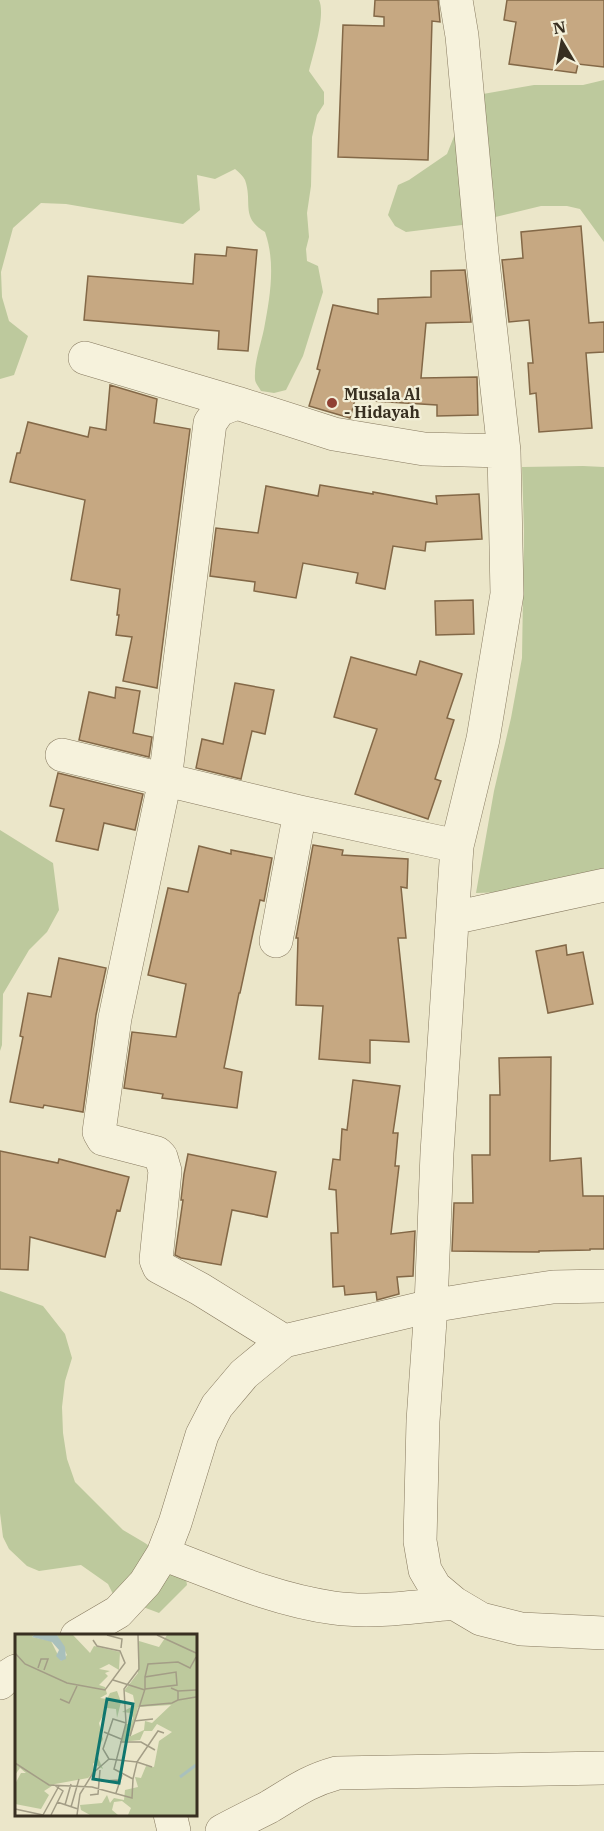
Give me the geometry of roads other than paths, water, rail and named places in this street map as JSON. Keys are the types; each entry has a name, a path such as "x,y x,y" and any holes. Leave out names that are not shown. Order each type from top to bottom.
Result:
{"street":[{"path":"456,0 462,36 482,253 504,450 507,594 483,739 457,846 437,1154 431,1306 423,1421 420,1541 426,1570 435,1587 454,1604 481,1619 521,1629 604,1633"},
{"path":"85,358 334,434 424,449 504,450"},
{"path":"237,404 219,410 210,423 165,780 115,1018 99,1132 103,1138 157,1153 161,1157 165,1171 156,1260 159,1268 200,1289 284,1341"},
{"path":"62,755 300,812 457,846"},
{"path":"276,941 300,812"},
{"path":"453,918 604,885"},
{"path":"84,1634 122,1624 163,1554 202,1435 217,1406 244,1374 284,1341 431,1306 553,1287 604,1286"},
{"path":"163,1554 283,1598 336,1609 395,1609 454,1604"},
{"path":"0,1683 15,1672"},
{"path":"222,1831 270,1806 300,1787 338,1773 604,1768"},
{"path":"170,1816 174,1831"}],"place":[{"name":"Musala Al - Hidayah","path":"332,403"}]}
